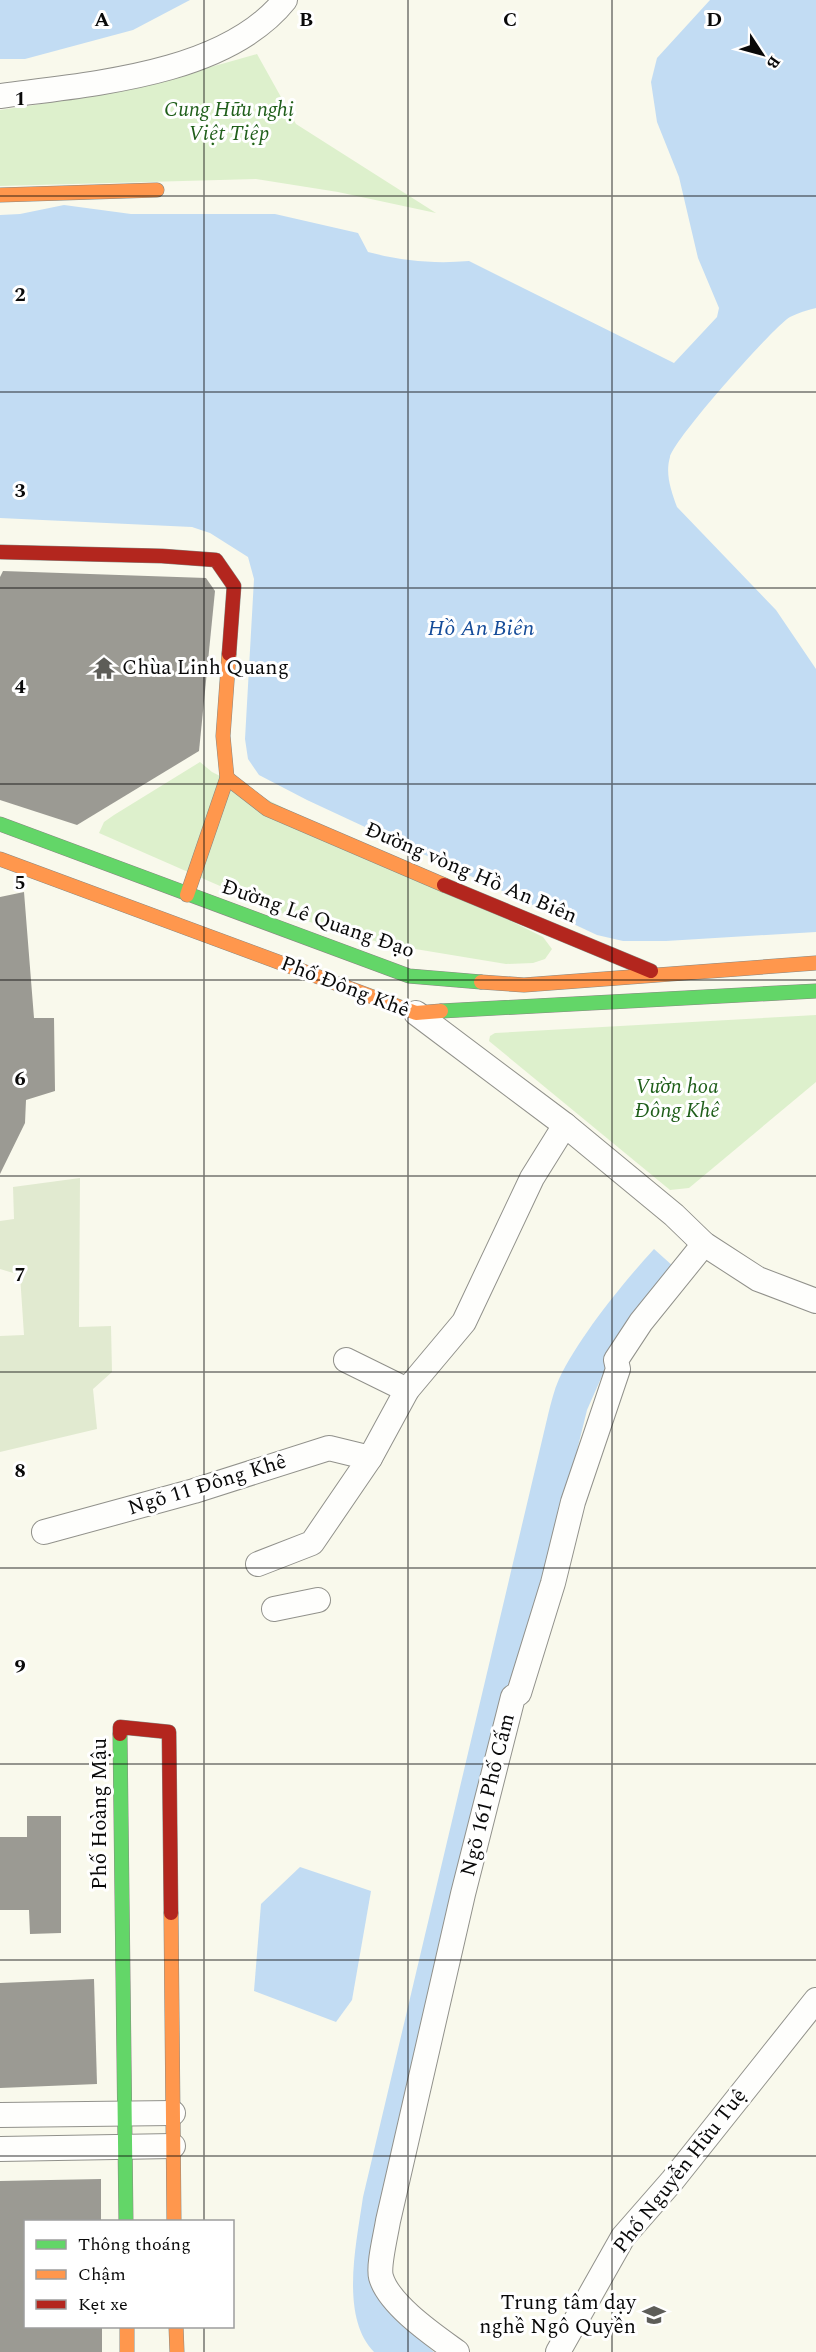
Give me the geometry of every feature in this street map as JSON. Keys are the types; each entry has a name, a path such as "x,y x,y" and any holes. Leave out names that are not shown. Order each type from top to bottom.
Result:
{"street":[{"path":"0,96 85,85 186,63 239,40 275,12 285,0"},
{"path":"0,195 157,190"},
{"path":"0,552 57,555 163,553 216,560 234,586 223,736 227,778 188,895"},
{"name":"Đường vòng Hồ An Biên","path":"227,778 267,809 526,921 659,974 705,995"},
{"name":"Đường Lê Quang Đạo","path":"0,824 6,850 188,895 409,976 524,984 816,963"},
{"name":"Phố Đông Khê","path":"6,850 416,1013 565,1125 674,1215 704,1244 758,1279 816,1301"},
{"path":"409,976 416,1013 705,995 816,992"},
{"path":"258,1564 312,1543 370,1458 407,1389 464,1322 532,1178 565,1125"},
{"name":"Ngõ 161 Phố Cấm","path":"457,2352 427,2331 394,2299 380,2276 388,2221 463,1894 513,1696 511,1690 536,1620 604,1371 616,1360 641,1322 704,1244"},
{"path":"346,1360 407,1389"},
{"name":"Ngõ 11 Đông Khê","path":"44,1532 194,1491 329,1448 370,1458"},
{"path":"274,1609 318,1600"},
{"name":"Phố Hoàng Mậu","path":"126,2220 120,1728 169,1732 166,1946 173,2114 174,2220"},
{"path":"122,1948 142,1947"},
{"name":"Phố Nguyễn Hữu Tuệ","path":"558,2352 623,2237 672,2181 816,2000"},
{"path":"0,2115 173,2114"},
{"path":"0,2149 173,2146"},
{"path":"127,2328 127,2352"},
{"path":"176,2328 177,2352"}],"green space":[{"name":"Cung Hữu nghị Việt Tiệp","path":"257,54 296,124 436,213 338,192 256,179 0,186 0,110 130,87"},
{"path":"200,762 212,772 543,937 552,949 545,959 533,963 506,964 385,944 286,915 99,833 104,822"},
{"name":"Vườn hoa Đông Khê","path":"816,1015 816,1082 689,1188 670,1190 489,1041 490,1036 495,1033"},
{"path":"80,1178 79,1327 111,1326 112,1372 93,1389 97,1429 0,1452 0,1336 24,1335 20,1275 0,1269 0,1221 14,1219 13,1187"}],"water":[{"path":"0,0 190,0 133,30 25,59 0,59"},
{"name":"Hồ An Biên","path":"710,0 816,0 816,308 790,317 780,325 705,407 670,457 668,476 677,507 776,610 816,669 816,932 666,941 623,941 597,935 307,800 259,775 248,759 245,739 254,579 248,557 210,533 192,527 0,518 0,215 20,214 64,205 131,214 275,214 358,233 368,252 406,260 469,261 674,363 717,317 719,308 698,258 679,177 657,122 651,82 657,58"},
{"path":"654,1249 674,1267 606,1367 587,1410 497,1775 385,2287 405,2326 434,2352 374,2352 363,2337 354,2299 353,2278 363,2197 550,1406 559,1379 589,1329 615,1294"},
{"path":"300,1867 371,1891 352,2000 336,2022 254,1991 261,1904"}],"building":[{"name":"Chùa Linh Quang","path":"3,571 206,578 215,591 199,751 77,825 0,800 0,577"},
{"path":"24,892 34,1018 54,1018 55,1091 26,1100 25,1123 0,1174 0,897"},
{"path":"27,1816 61,1816 61,1933 30,1934 29,1910 0,1910 0,1837 27,1837"},
{"path":"94,1979 97,2084 0,2088 0,1983"},
{"path":"101,2179 101,2220 24,2220 24,2328 102,2328 102,2352 0,2352 0,2181"}],"traffic: fast":[{"path":"0,824 409,976 481,982"},
{"path":"441,1011 816,991"},
{"path":"120,1734 126,2220"}],"traffic: slow":[{"path":"0,195 157,190"},
{"path":"187,895 227,778 223,736 229,654"},
{"path":"227,778 267,809 444,885"},
{"path":"0,859 416,1013 441,1011"},
{"path":"481,982 524,985 816,963"},
{"path":"171,1913 174,2220"},
{"path":"127,2328 127,2352"},
{"path":"176,2328 177,2352"}],"traffic: jam":[{"path":"0,552 162,556 216,560 234,586 229,654"},
{"path":"444,885 651,971"},
{"path":"120,1734 120,1727 169,1732 171,1913"}],"place":[{"name":"Chùa Linh Quang","path":"104,668"},
{"name":"Trung tâm dạy nghề Ngô Quyền","path":"654,2315"}]}
